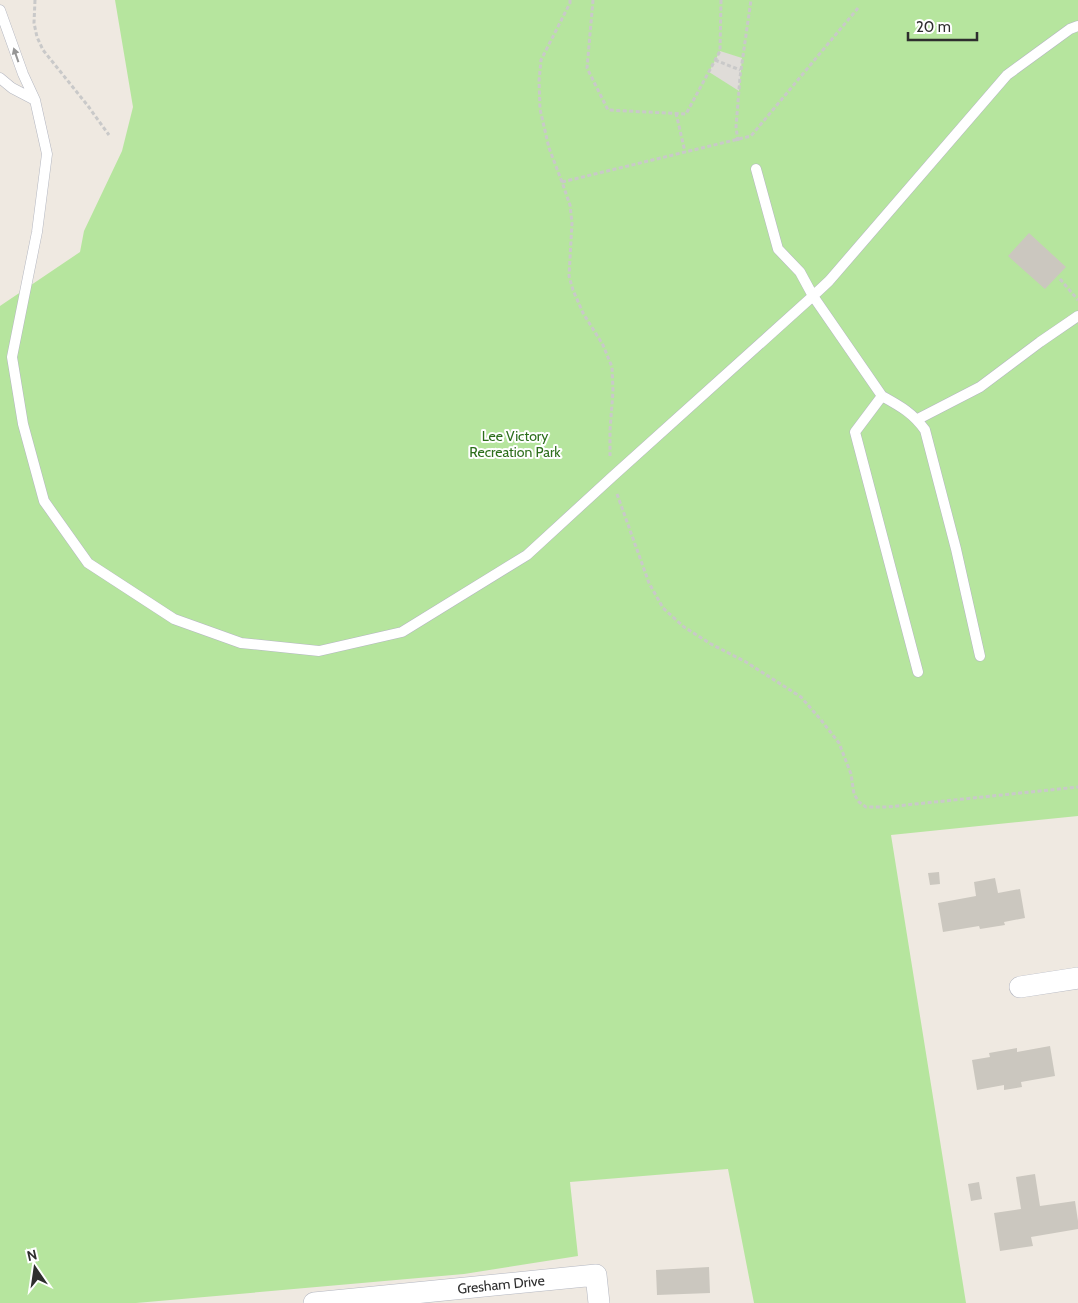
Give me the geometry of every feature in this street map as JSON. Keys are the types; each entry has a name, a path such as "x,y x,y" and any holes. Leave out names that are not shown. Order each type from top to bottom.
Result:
{"street":[{"path":"1020,987 1078,978"},
{"name":"Gresham Drive","path":"314,1303 596,1275 599,1303"}],"lane":[{"path":"0,10 34,100 47,154 37,232 12,357 23,424 44,501 88,563 174,619 241,643 319,651 402,632 527,555 829,282 1007,75 1070,29 1078,26"},
{"path":"0,78 12,88 34,100"},
{"path":"756,169 778,249 800,272 813,296 882,396 903,407 918,420 925,430 956,549 980,656"},
{"path":"918,420 980,387 1078,316"},
{"path":"882,396 855,432 918,672"}],"path":[{"path":"35,0 34,23 37,37 43,50 109,135"},
{"path":"570,0 570,4 541,60 539,81 540,109 549,148 570,205 572,223 569,276 583,313 603,346 612,367 613,391 610,430 612,477 649,583 663,608 684,627 711,644 746,662 801,697 839,743 851,774 854,794 859,802 866,807 887,807 1078,787"},
{"path":"593,0 587,68 608,110 686,114 720,51 722,0"},
{"path":"738,140 736,127 741,70 751,0"},
{"path":"562,182 751,136 858,8"},
{"path":"716,60 741,70"},
{"path":"676,113 685,152"},
{"path":"1060,279 1078,301"}],"green space":[{"name":"Lee Victory Recreation Park","path":"115,0 1078,0 1078,816 891,835 966,1303 754,1303 728,1169 570,1182 578,1256 464,1274 136,1303 0,1303 0,306 80,252 84,231 122,151 133,107"}],"shaded area":[{"path":"720,51 742,58 739,91 709,72"}],"building":[{"path":"1029,233 1066,267 1045,289 1008,256"},
{"path":"939,872 940,884 930,885 928,873"},
{"path":"995,878 998,893 1020,889 1025,918 1004,922 1005,925 980,929 979,926 943,932 938,903 976,896 974,882"},
{"path":"1050,1046 1055,1076 1021,1082 1022,1087 1004,1090 1004,1085 977,1090 972,1060 990,1057 989,1053 1017,1048 1017,1052"},
{"path":"1035,1174 1040,1206 1075,1201 1078,1229 1031,1237 1033,1246 1000,1251 994,1213 1021,1209 1016,1177"},
{"path":"979,1182 982,1199 971,1201 968,1184"},
{"path":"709,1267 710,1293 657,1295 656,1270"}]}
